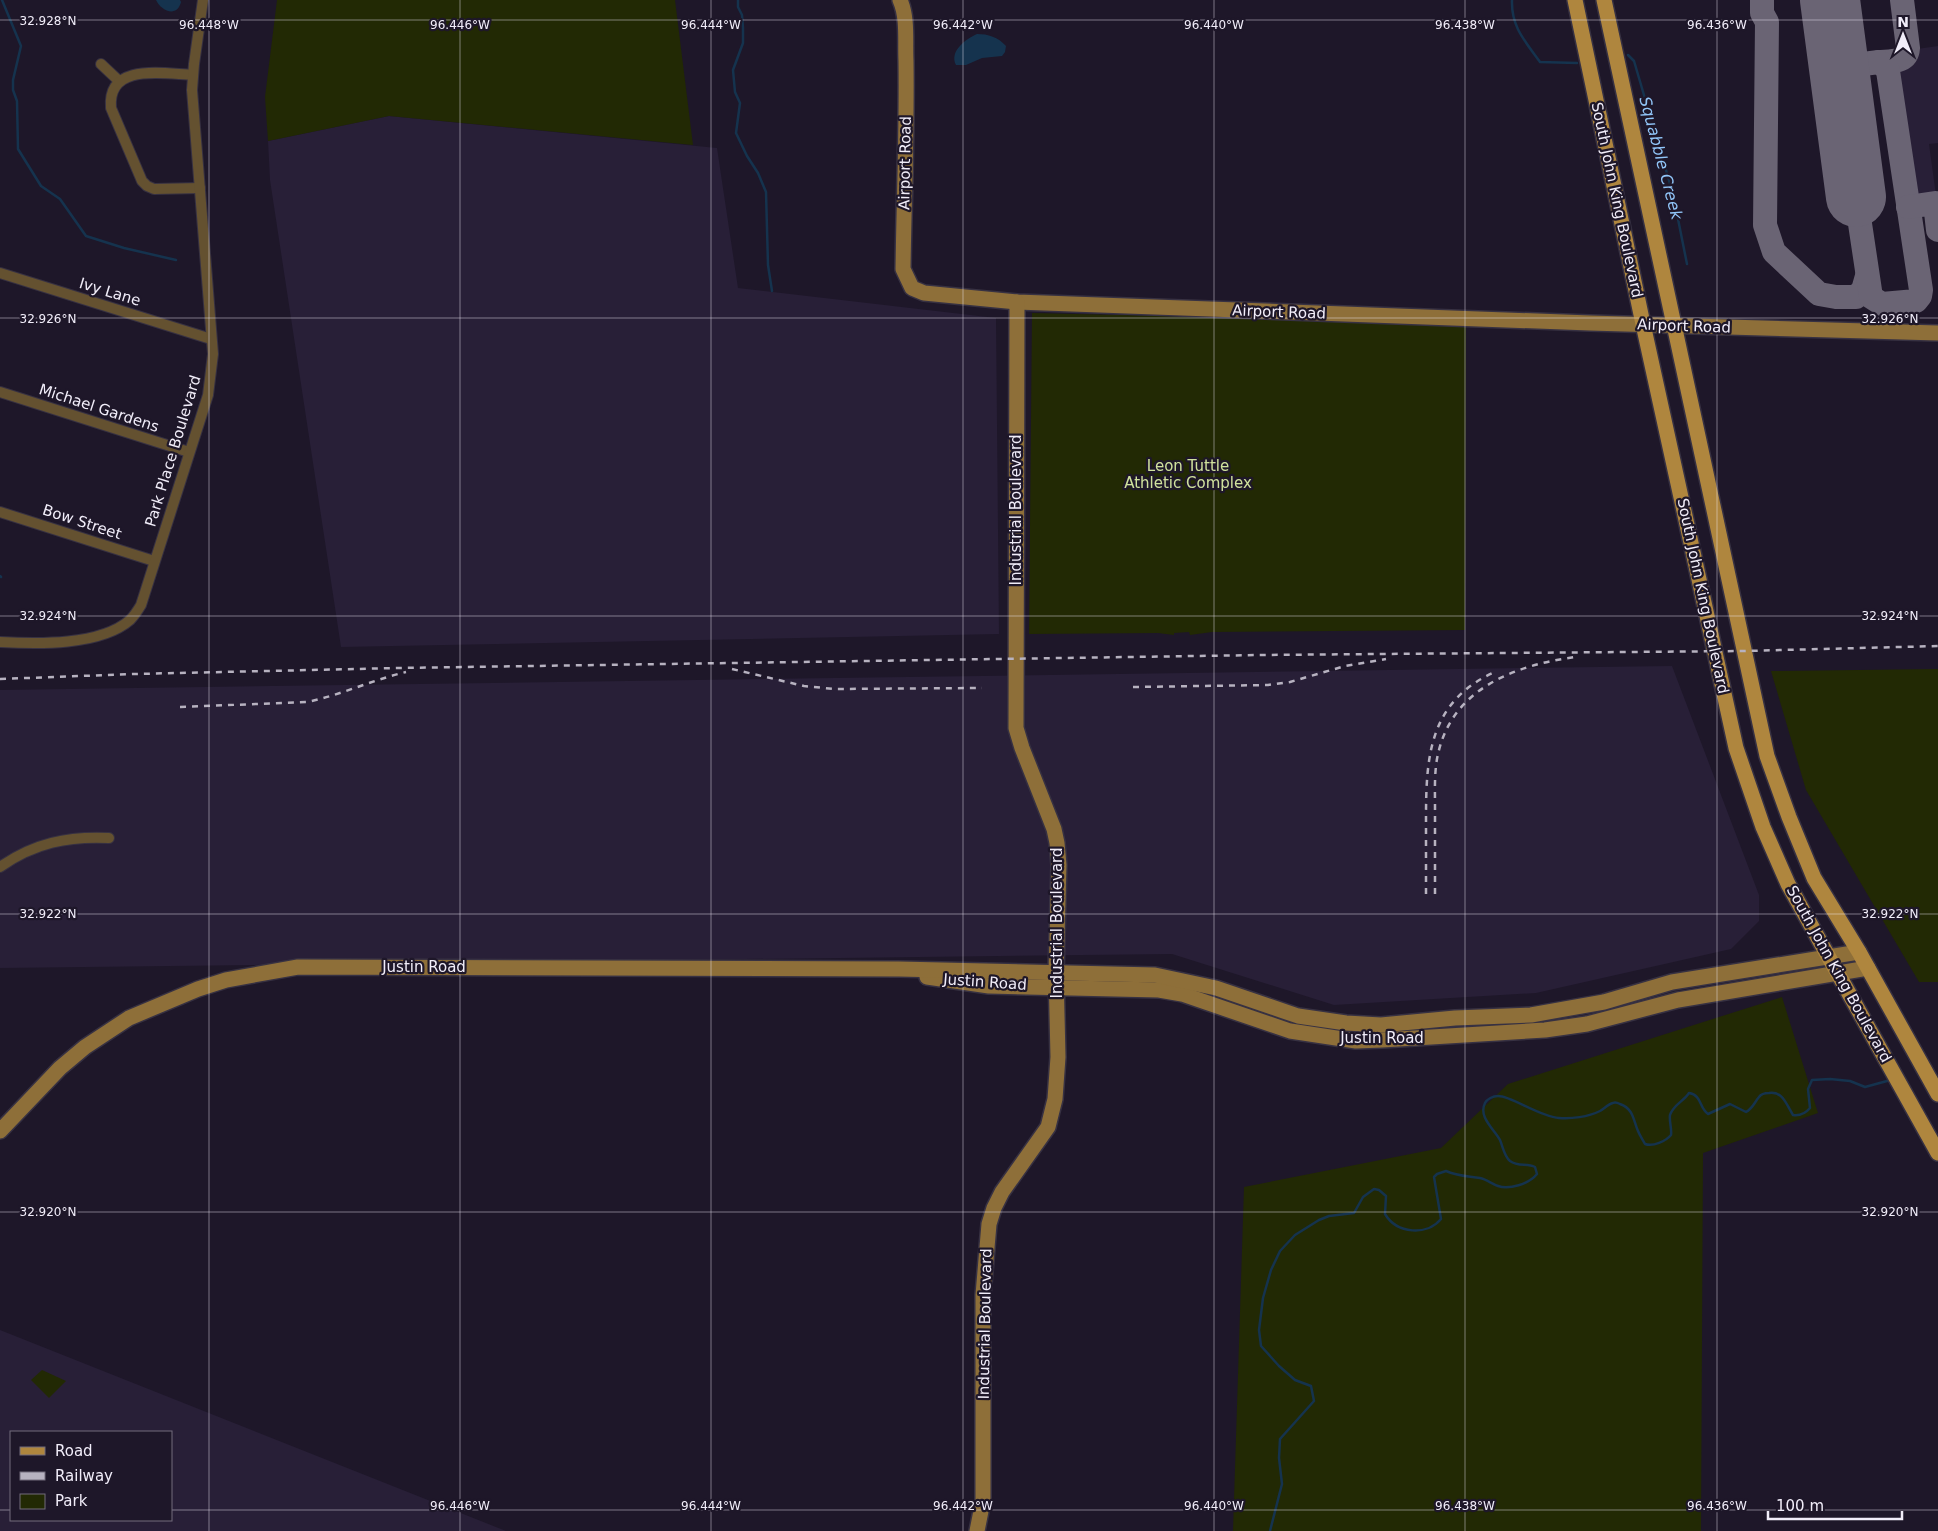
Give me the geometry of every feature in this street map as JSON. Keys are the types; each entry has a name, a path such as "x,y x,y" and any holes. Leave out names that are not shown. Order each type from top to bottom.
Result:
{"main road":[{"name":"South John King Boulevard","path":"1575,0 1642,324 1736,748 1763,827 1788,884 1938,1152"},
{"name":"South John King Boulevard","path":"1604,0 1767,756 1814,878 1859,952 1938,1094"}],"street":[{"name":"Park Place Boulevard","path":"0,642 64,642 90,638 111,631 130,620 141,605 208,395 212,371 211,339 192,90 203,0"},
{"name":"Airport Road","path":"900,0 903,7 905,25 906,78 903,269 912,288 924,293 1017,302 1938,333"},
{"path":"102,64 118,81"},
{"path":"193,75 132,74 118,81 112,91 111,108 142,181 154,189 200,188"},
{"name":"Ivy Lane","path":"0,273 211,339"},
{"name":"Industrial Boulevard","path":"976,1531 983,1501 983,1295 987,1237 994,1208 1002,1192 1048,1127 1056,1099 1058,1057 1056,979 1059,865 1057,843 1054,829 1016,728 1017,302"},
{"name":"Michael Gardens","path":"0,392 189,452"},
{"name":"Bow Street","path":"0,512 154,561"},
{"path":"0,867 16,856 37,847 68,838 109,838"},
{"name":"Justin Road","path":"0,1131 60,1068 85,1047 129,1018 201,988 226,980 298,968 323,966 899,969 933,978 989,986 1056,979 1155,975 1216,988 1298,1016 1346,1023 1381,1025 1540,1014 1604,1002 1672,982 1859,952"},
{"name":"Justin Road","path":"1056,979 1182,994 1290,1031 1356,1041 1545,1030 1587,1024 1678,1000 1868,968"},
{"path":"1210,1003 1216,988"}],"shaded area":[{"path":"1938,46 1938,143 1929,144 1938,210 1905,215 1882,54"},
{"path":"389,116 717,148 738,288 996,318 999,634 341,647 270,180 268,141"},
{"path":"1672,666 1759,895 1759,921 1731,949 1536,993 1334,1005 1172,954 0,968 0,690"},
{"path":"0,1330 506,1531 0,1531"}],"green space":[{"path":"277,0 675,0 693,145 389,116 268,141 265,97"},
{"name":"Leon Tuttle Athletic Complex","path":"1032,313 1466,323 1465,630 1212,632 1190,635 1189,632 1174,633 1174,635 1158,633 1029,634"},
{"path":"1938,669 1938,982 1919,982 1806,790 1771,671"},
{"path":"1782,997 1818,1113 1703,1153 1701,1531 1233,1531 1244,1187 1441,1148 1508,1084"},
{"path":"42,1370 66,1381 49,1398 31,1380"}],"water":[{"path":"156,0 180,0 181,2 176,10 169,11 161,7"},
{"path":"977,34 989,35 1000,40 1006,46 1005,52 1002,56 982,58 966,65 956,65 954,60 957,50 964,42"}],"waterway":[{"path":"2,0 21,46 13,80 13,90 17,101 18,149 41,186 60,199 86,236 124,248 176,260"},
{"path":"738,0 738,7 742,15 743,43 733,70 735,92 740,103 736,133 766,192 768,265 772,291"},
{"name":"Squabble Creek","path":"1512,0 1512,10 1516,26 1540,62 1577,63"},
{"name":"Squabble Creek","path":"1628,55 1634,61 1673,194 1687,264"},
{"path":"1270,1531 1282,1484 1279,1458 1280,1439 1314,1401 1311,1386 1295,1380 1261,1346 1259,1330 1263,1298 1271,1270 1280,1251 1295,1235 1329,1216 1354,1213 1363,1197 1374,1189 1379,1190 1386,1196 1385,1214 1390,1221 1404,1229 1420,1230 1428,1228 1441,1219 1434,1177 1446,1171 1482,1179 1503,1187 1513,1187 1529,1181 1537,1174 1535,1167 1516,1164 1510,1161 1505,1154 1500,1140 1485,1118 1483,1108 1485,1103 1494,1097 1504,1097 1543,1114 1559,1118 1590,1115 1611,1104 1617,1103 1625,1106 1631,1112 1645,1144 1652,1145 1663,1141 1671,1135 1671,1112 1689,1093 1696,1096 1708,1114 1730,1104 1746,1112 1761,1095 1774,1093 1784,1099 1793,1115 1798,1115 1810,1108 1808,1089 1812,1080 1850,1081 1865,1087 1887,1081"}],"taxiway":[{"path":"1762,0 1762,13 1767,22 1765,225 1774,252 1819,294 1836,297 1856,297 1863,290 1867,276"},
{"path":"1879,62 1902,59 1907,53 1902,0"},
{"path":"1839,67 1879,62 1888,71 1921,290 1920,296 1916,301 1882,304 1871,297 1856,197"},
{"path":"1908,207 1935,203 1938,230"}],"runway":[{"path":"1830,0 1856,197"}],"railway":[{"path":"0,679 399,668 1262,655 1744,651 1938,646"},
{"path":"1435,894 1435,785 1437,757 1447,728 1459,710 1474,695 1491,683 1511,673 1532,666 1575,657"},
{"path":"1133,687 1268,685 1290,682 1345,666 1386,659"},
{"path":"732,669 804,686 834,689 982,688"},
{"path":"1426,894 1426,794 1431,751 1436,731 1445,713 1458,697 1475,683 1497,671"},
{"path":"180,707 307,702 406,672"}]}
